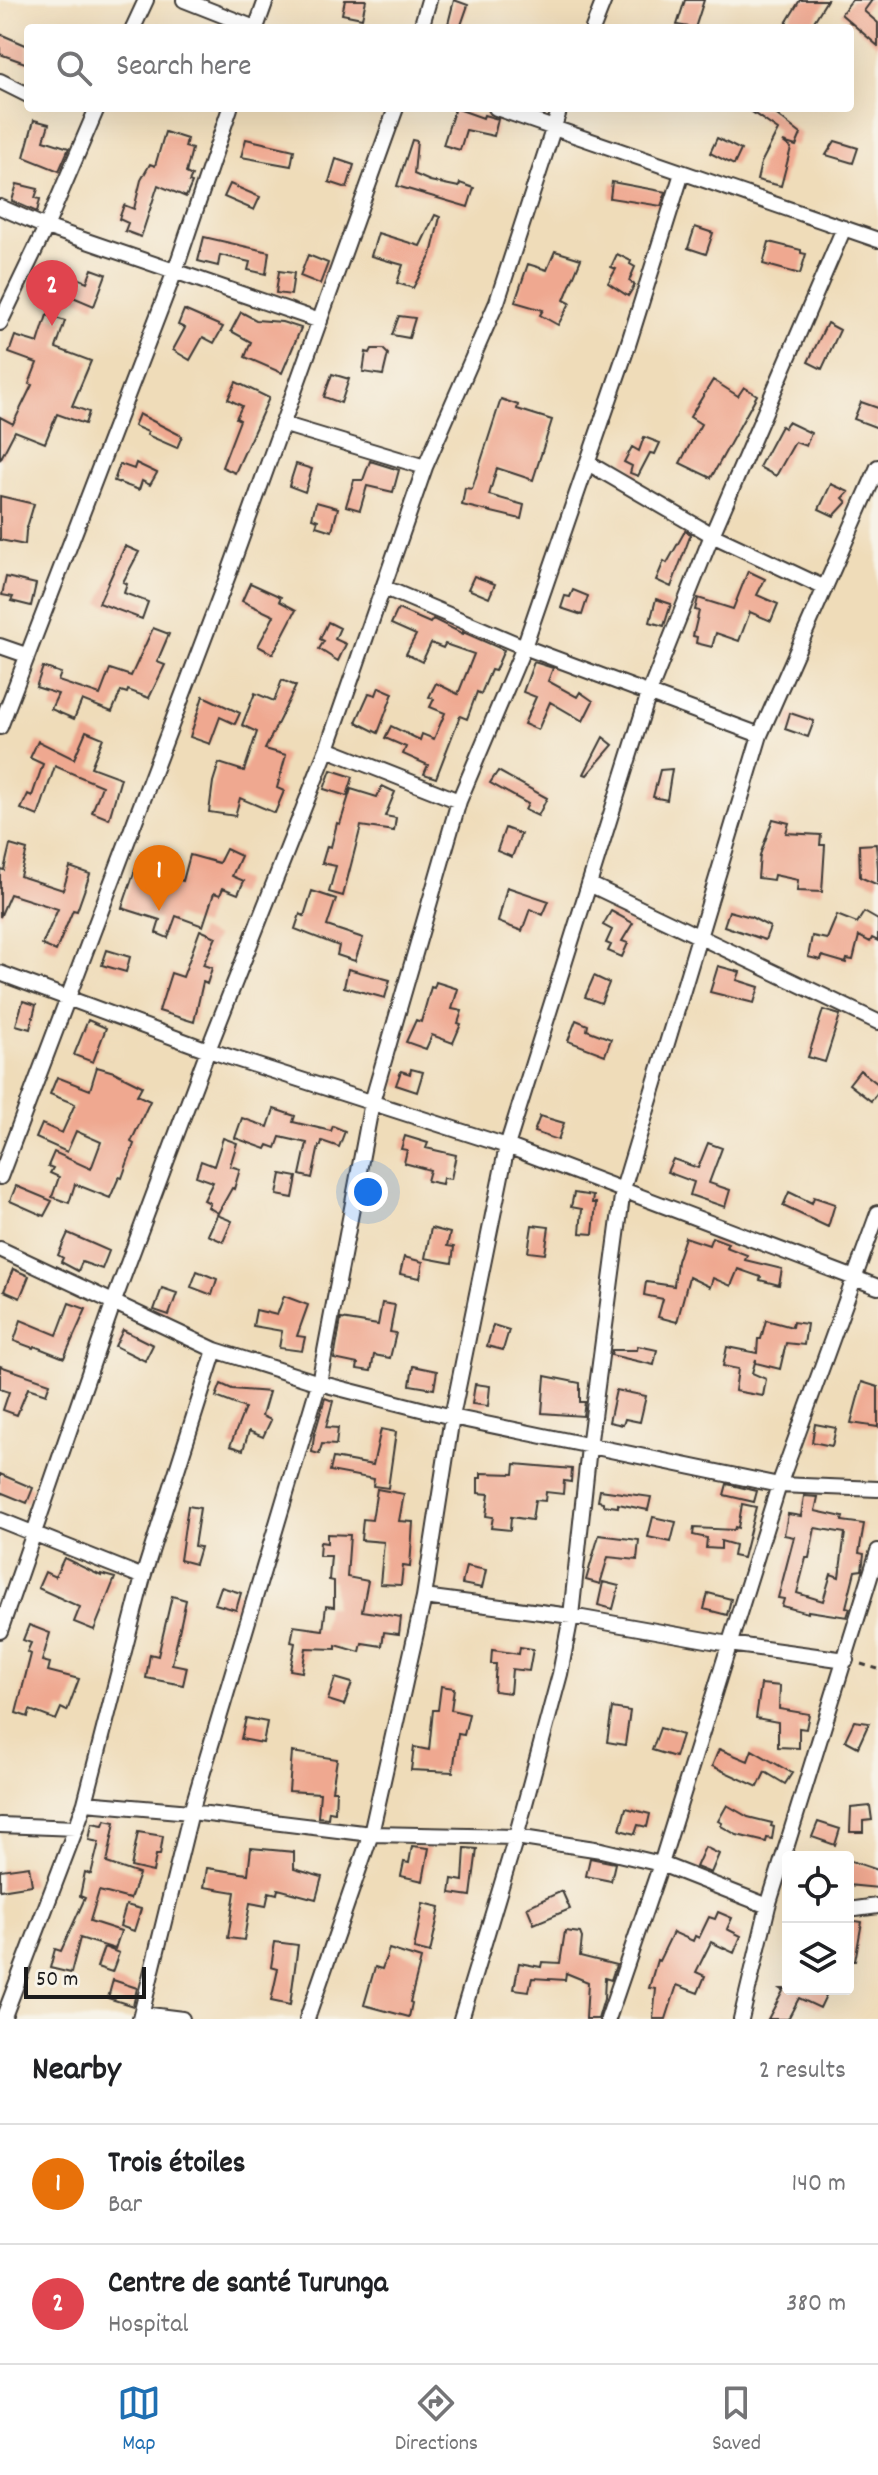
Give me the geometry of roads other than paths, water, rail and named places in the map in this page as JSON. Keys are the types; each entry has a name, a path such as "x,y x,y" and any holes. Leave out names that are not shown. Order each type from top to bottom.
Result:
{"street":[{"path":"135,24 146,0"},
{"path":"184,0 246,24"},
{"path":"257,24 266,0"},
{"path":"422,24 429,0"},
{"path":"595,24 604,0"},
{"path":"0,81 24,93"},
{"path":"0,323 46,227 95,112"},
{"path":"0,727 175,271 229,112"},
{"path":"0,1177 230,570 395,112"},
{"path":"507,112 878,240"},
{"path":"0,1631 114,1301 208,1050 327,749 425,467 497,302 558,112"},
{"path":"182,2019 141,2016 191,1812 319,1383 372,1102 459,801 524,647 588,463 682,173"},
{"path":"0,207 46,227 320,321"},
{"path":"307,2019 371,1834 424,1597 452,1417 507,1146 649,693 712,535 844,228"},
{"path":"282,424 425,467"},
{"path":"588,463 712,535 825,588"},
{"path":"461,2019 516,1837 560,1674 571,1616 589,1447 623,1189 760,735 878,467"},
{"path":"383,587 524,647 760,735"},
{"path":"0,646 26,655"},
{"path":"327,749 459,801"},
{"path":"589,884 878,1022"},
{"path":"0,973 208,1050 507,1146 878,1287"},
{"path":"608,2019 661,1864 779,1485 878,1213"},
{"path":"0,1249 215,1350 319,1383 452,1417 779,1485 878,1489"},
{"path":"3,2019 85,1803 143,1577 215,1350"},
{"path":"0,1520 143,1577"},
{"path":"741,2019 768,1906 781,1890 878,1551"},
{"path":"424,1597 571,1616 729,1644 846,1660"},
{"path":"85,1803 191,1812 371,1834 516,1837 601,1850 661,1864 768,1906"},
{"path":"0,1825 76,1828"},
{"path":"854,1909 878,1906"}],"place":[{"name":"Centre de santé Turunga","path":"52,326"},
{"name":"Trois étoiles","path":"159,911"}]}
